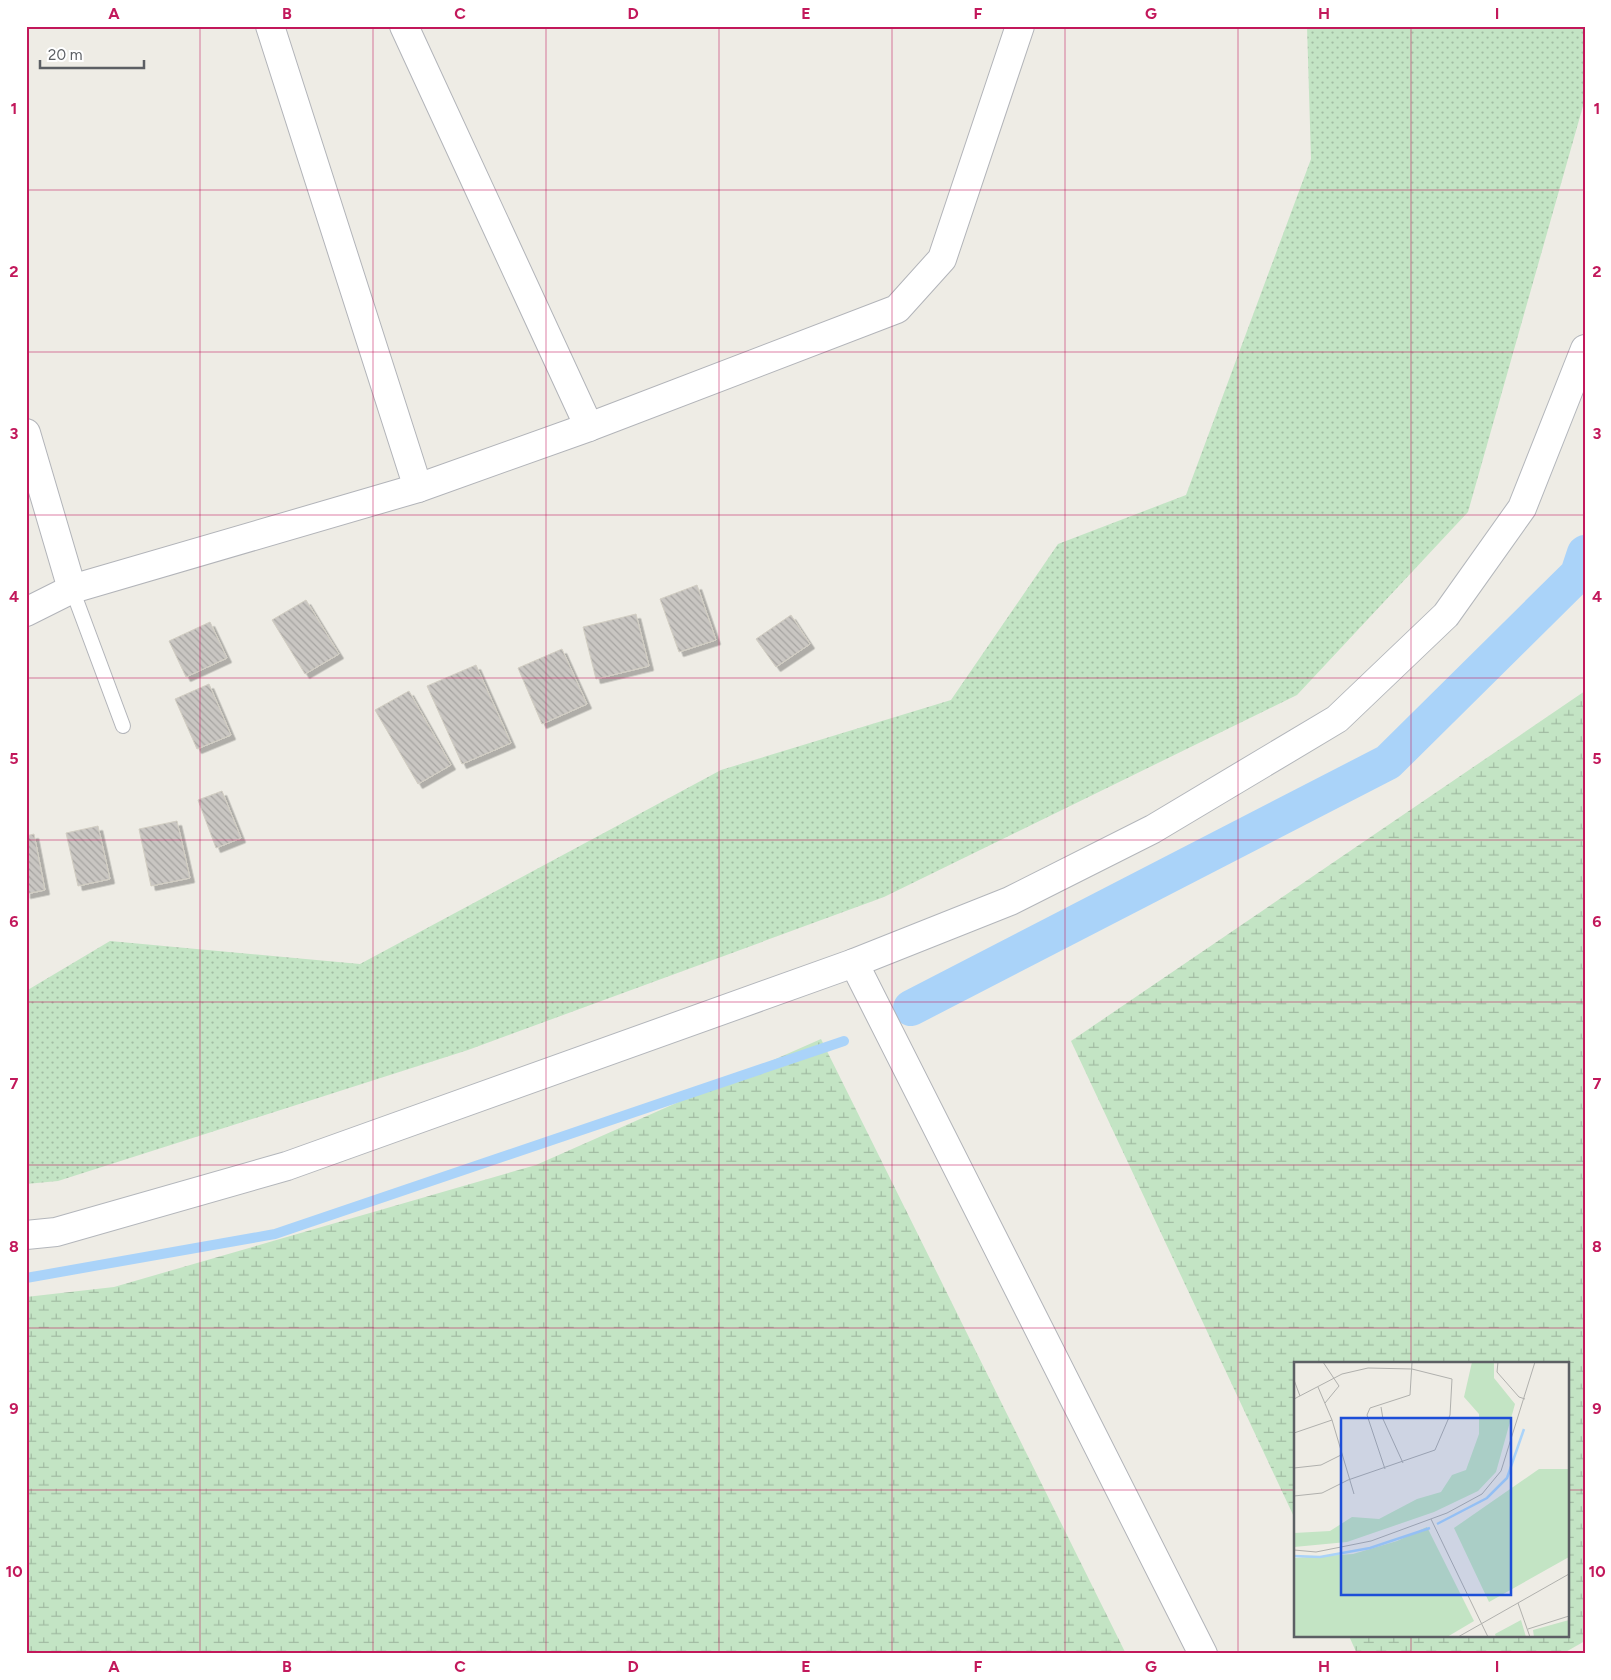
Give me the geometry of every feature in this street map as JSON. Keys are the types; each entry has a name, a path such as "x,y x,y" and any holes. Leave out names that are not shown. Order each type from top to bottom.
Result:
{"street":[{"path":"270,26 418,488"},
{"path":"404,26 589,427"},
{"path":"26,612 72,589 418,488 589,427 897,309 942,258 1020,26"},
{"path":"26,1236 56,1232 288,1166 854,963 1010,901 1144,834 1337,720 1446,616 1522,508 1585,349"},
{"path":"26,433 72,589"},
{"path":"854,963 1203,1654"}],"lane":[{"path":"72,589 123,726"}],"green space":[{"path":"1307,26 1585,26 1585,99 1468,512 1297,695 884,897 468,1050 58,1181 26,1184 26,991 110,941 360,964 721,770 951,700 1058,544 1186,495 1311,159"},
{"path":"1585,691 1585,1641 1562,1654 1357,1654 1350,1638 1568,1638 1568,1362 1294,1362 1294,1517 1071,1041"},
{"path":"821,1039 1126,1654 26,1654 26,1297 114,1287 536,1165"}],"building":[{"path":"697,585 716,640 679,652 660,599"},
{"path":"306,600 339,654 305,674 272,620"},
{"path":"636,614 649,666 596,679 583,627"},
{"path":"791,615 810,644 776,667 756,639"},
{"path":"210,622 227,658 186,677 169,641"},
{"path":"562,649 587,704 542,724 518,668"},
{"path":"476,665 511,743 462,764 427,686"},
{"path":"209,684 231,735 197,749 175,699"},
{"path":"409,691 451,765 418,784 375,710"},
{"path":"222,791 241,838 216,848 198,800"},
{"path":"177,821 190,878 151,886 139,829"},
{"path":"98,826 110,879 78,886 66,833"},
{"path":"34,834 45,890 26,894 26,836"}],"waterway":[{"path":"911,1008 1388,762 1578,574 1585,553"},
{"path":"26,1278 275,1234 844,1041"}]}
